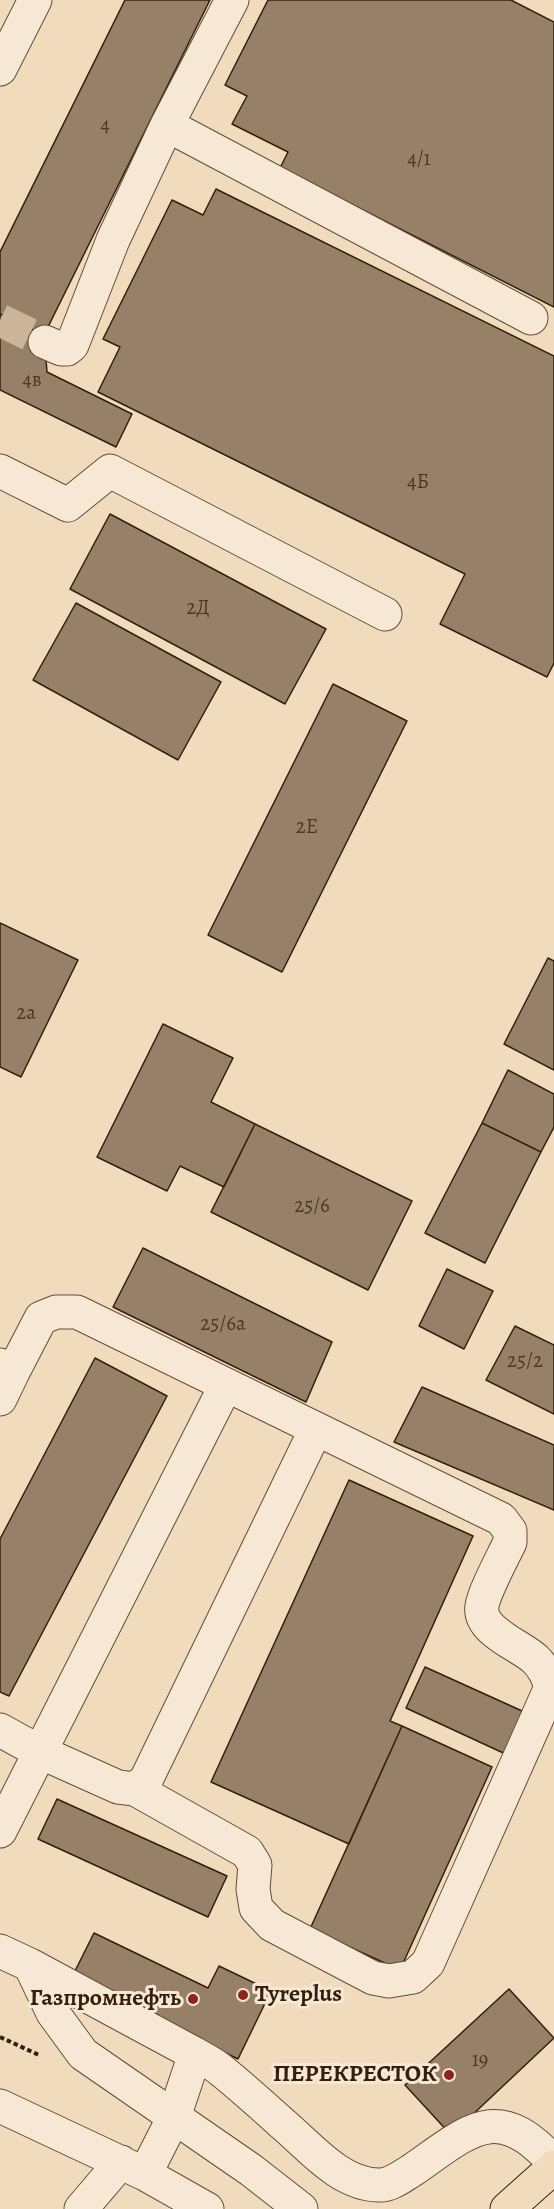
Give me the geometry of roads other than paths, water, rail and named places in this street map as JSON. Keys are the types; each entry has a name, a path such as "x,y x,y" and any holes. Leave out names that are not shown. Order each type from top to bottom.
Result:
{"main road":[{"path":"507,2209 554,2165"}],"street":[{"path":"0,69 34,0"},
{"path":"45,342 61,349 68,349 72,345 113,240 167,125 232,0"},
{"path":"167,125 531,318"},
{"path":"0,471 69,505 110,471 386,614"},
{"path":"0,1730 40,1752 118,1787 135,1789 247,1852 255,1865 253,1889 256,1908 272,1925 373,1978 389,1981 413,1977 428,1963 551,1687 546,1672 533,1658 488,1627 482,1617 482,1605 510,1542 510,1531 501,1519 77,1312 56,1312 41,1318 4,1378"},
{"path":"0,1831 226,1385"},
{"path":"135,1789 146,1780 316,1429"},
{"path":"0,1951 30,1965 220,2069 333,2168 359,2182 380,2186 397,2180 477,2128 495,2125 513,2129 540,2146 554,2165"},
{"path":"30,1965 53,2013 83,2054 251,2170 301,2209"},
{"path":"81,2209 133,2168 174,2117 195,2054"},
{"path":"0,2106 133,2168 207,2209"}],"tunnel":[{"path":"0,320 45,342"}],"place":[{"name":"Tyreplus","path":"243,1995"},
{"name":"Газпромнефть","path":"193,1999"},
{"name":"ПЕРЕКРЕСТОК","path":"449,2075"}]}
